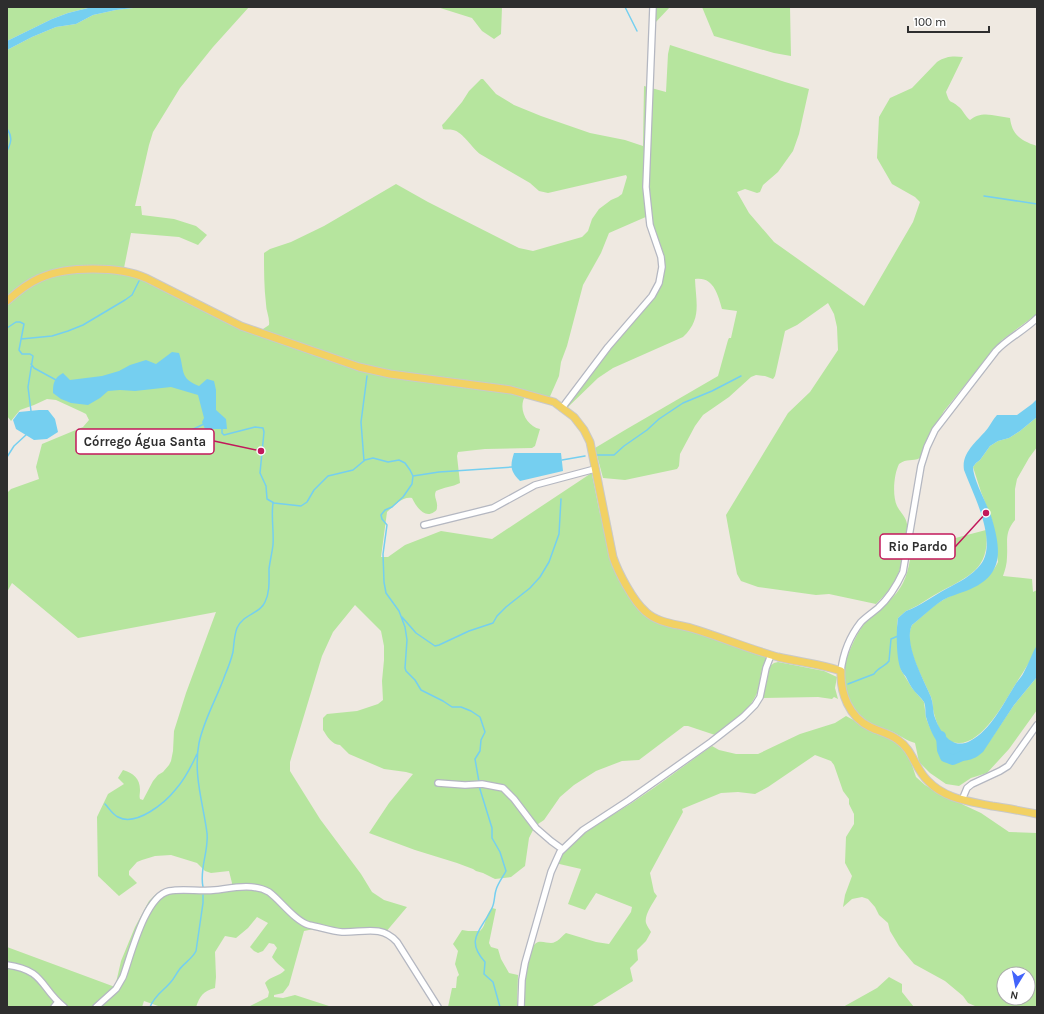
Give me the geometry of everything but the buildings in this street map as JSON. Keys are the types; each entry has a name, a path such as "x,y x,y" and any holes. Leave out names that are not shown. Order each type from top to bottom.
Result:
{"main road":[{"path":"7,301 28,284 52,274 74,270 94,269 131,272 146,278 241,326 359,367 390,374 511,390 548,400 574,417 584,430 590,442 613,557 616,566 631,592 646,612 660,620 691,628 771,655 841,671 842,690 848,706 855,715 867,726 887,733 902,743 928,782 939,791 962,800 1037,814"}],"street":[{"path":"562,408 608,346 652,296 658,287 660,279 662,267 661,257 650,225 646,187 652,7"},
{"path":"841,671 848,644 854,632 862,622 887,598 896,586 903,572 921,466 935,430 996,351 1005,342 1037,318"},
{"path":"424,525 492,508 535,485 596,469"},
{"path":"521,1007 522,980 525,963 551,872 556,858 562,849 583,830 629,800 711,742 748,713 760,697 766,668 771,655"},
{"path":"962,800 969,786 975,781 1000,771 1008,766 1037,725"},
{"path":"438,783 499,786 506,790 536,828 562,849"},
{"path":"96,1007 119,985 143,921 152,903 162,894 178,890 201,892 252,887 269,892 301,921 308,924 340,931 375,930 390,935 397,942 438,1007"},
{"path":"7,965 30,971 64,1007"},
{"path":"54,1007 58,1002"}],"green space":[{"path":"7,7 92,7 52,19 7,41"},
{"path":"142,7 249,7 213,47 180,88 153,132 135,206 141,206 142,215 174,219 196,226 207,235 198,245 179,237 131,233 123,273 134,274 260,331 269,325 266,307 264,253 324,226 396,184 519,248 533,251 582,237 588,231 592,219 599,209 622,194 627,177 626,175 548,193 539,191 530,183 480,154 457,131 443,129 442,125 462,102 469,91 481,79 483,79 496,94 514,105 590,133 625,140 643,146 644,86 666,92 668,54 670,45 809,89 799,134 793,151 778,172 763,185 760,192 757,193 745,189 737,192 749,213 774,242 864,306 913,222 920,202 915,197 892,184 877,158 879,117 890,98 912,88 940,60 950,57 963,57 946,92 949,100 960,108 970,120 984,114 1010,118 1015,133 1026,142 1037,146 1037,314 1002,340 994,349 944,411 924,447 920,458 905,461 899,464 895,479 894,496 897,506 908,527 907,535 901,564 896,578 889,590 876,604 829,594 816,595 758,587 741,581 737,574 726,515 788,413 810,392 838,350 837,327 834,314 828,303 797,325 785,331 775,376 773,379 756,375 751,377 729,397 703,415 695,426 680,454 679,466 677,469 625,480 603,478 595,448 718,376 728,340 731,338 737,311 722,309 714,287 706,280 695,279 697,303 695,317 693,324 683,337 613,368 598,378 568,407 566,406 597,362 654,297 663,268 648,216 609,233 601,253 583,285 567,346 561,362 559,376 548,401 526,395 523,400 522,405 524,415 531,424 540,429 535,446 532,448 485,449 458,452 457,456 460,483 436,491 435,495 437,509 435,511 430,514 424,513 418,508 412,498 405,498 387,512 381,557 388,557 405,545 441,531 492,539 592,474 600,514 606,518 618,567 646,611 662,620 769,657 762,669 757,693 754,700 744,711 715,735 684,726 639,760 622,761 596,771 574,785 560,797 544,820 535,826 529,838 525,866 511,877 495,879 457,863 415,850 369,833 389,803 413,774 384,769 349,754 340,745 332,742 323,730 323,718 327,714 357,711 378,704 383,700 382,681 384,646 381,631 355,605 333,632 322,656 290,762 290,771 320,819 361,874 372,892 384,900 407,907 385,933 314,929 304,931 289,985 283,993 274,995 274,997 283,998 295,995 332,1007 248,1007 268,997 269,992 265,983 285,970 272,957 277,948 274,944 269,943 263,951 258,953 250,947 268,923 257,917 248,928 236,938 225,936 215,952 215,988 202,994 196,1007 161,1007 144,1001 142,1007 7,1007 7,947 115,987 121,961 135,927 149,901 156,894 165,891 231,888 232,883 229,871 211,873 205,871 197,863 171,855 155,856 137,862 129,871 129,875 137,883 119,896 98,876 97,817 108,794 124,784 118,778 123,770 133,774 139,782 140,799 143,800 153,781 169,765 173,751 174,731 186,693 216,612 78,638 12,583 7,592 7,493 11,489 39,479 36,467 42,444 83,427 89,420 86,414 82,412 56,400 47,399 20,410 11,421 7,416 7,50 56,27 76,24 93,15 116,10"},
{"path":"437,7 502,7 501,34 494,39 482,31 472,18"},
{"path":"652,7 670,7 654,24"},
{"path":"702,7 790,7 791,56 774,53 714,36"},
{"path":"1037,417 1037,447 1017,479 1015,489 1015,520 1008,533 1007,562 1003,576 1032,579 1033,592 1037,590 1037,645 1033,656 990,724 972,739 962,743 952,742 945,737 937,723 932,698 915,661 910,642 912,625 935,605 974,586 988,576 998,562 992,520 973,467 990,446 998,441 1009,438"},
{"path":"986,530 987,544 985,554 981,563 975,570 967,577 906,611 898,618 897,624 901,670 912,688 924,702 926,718 943,751 955,759 991,739 1014,705 1037,677 1037,710 1009,749 987,773 971,778 959,786 946,784 930,773 919,762 915,743 862,719 854,710 848,699 844,687 843,675 847,657 859,631 872,616 894,596 903,583 909,566 914,535 934,541 944,541"},
{"path":"778,662 824,671 837,677 835,688 838,699 834,697 832,699 818,697 763,698 770,666"},
{"path":"846,716 892,738 906,752 916,777 938,793 981,813 1009,832 1037,833 1037,1007 975,1006 968,1003 963,996 945,981 914,964 899,946 890,931 888,923 879,915 875,907 868,899 862,897 852,899 843,907 845,895 852,876 845,863 846,837 854,824 854,814 849,804 849,799 843,791 834,765 831,761 815,755 768,787 755,794 738,792 721,793 682,809 683,812 650,873 654,892 657,896 646,916 646,924 651,932 646,941 637,950 638,960 630,968 633,981 591,1007 523,1007 525,972 527,961 533,946 538,942 553,943 566,933 596,942 609,944 631,912 632,907 596,893 585,910 568,904 581,869 555,863 574,842 651,790 712,746 719,750 736,754 758,754 800,734 835,723"},
{"path":"492,908 496,909 489,943 491,947 498,949 501,959 509,973 518,975 517,1007 448,1007 452,988 456,988 457,977 459,975 455,964 458,951 453,944 462,930 480,931 484,926 489,911"},
{"path":"889,977 902,984 902,992 914,1007 843,1007 877,988"}],"water":[{"path":"92,7 142,7 116,10 93,15 76,24 56,27 7,50 7,41 52,19"},
{"path":"172,352 179,353 185,377 188,380 199,386 207,379 214,381 216,390 216,410 226,419 227,429 205,429 202,422 204,418 198,395 171,387 135,391 108,391 88,405 71,403 61,399 53,393 55,381 63,373 70,380 102,376 146,360 156,364"},
{"path":"1037,399 1037,417 1009,438 998,441 990,446 973,467 975,479 990,513 995,531 998,553 997,562 993,571 987,579 978,585 943,600 912,625 910,633 912,651 931,697 936,721 947,737 957,743 970,741 990,723 1023,674 1037,645 1037,677 1014,705 983,752 973,759 963,761 955,759 940,746 929,727 924,702 913,690 906,676 901,671 897,652 898,618 906,611 921,604 965,578 974,572 981,564 986,554 987,543 978,504 964,470 965,458 971,447 988,428 997,415 1017,415"},
{"path":"48,410 55,419 58,432 47,439 34,440 16,429 13,420 19,412"},
{"path":"514,453 561,453 563,471 520,481 514,474 512,468"}],"waterway":[{"path":"625,7 637,31"},
{"path":"7,129 11,140 7,151"},
{"path":"984,196 1037,204"},
{"path":"21,339 52,336 83,325 132,295 139,281"},
{"path":"7,328 16,322 24,324 19,350 22,354 30,354 33,356 28,387 31,411"},
{"path":"31,364 34,368 56,380"},
{"path":"364,461 361,422 367,376"},
{"path":"595,455 614,455 659,419 683,403 712,391 741,376"},
{"path":"93,444 166,442 204,424"},
{"path":"222,429 222,433 224,435 255,427 263,428 264,432 260,473 266,486 267,499 274,503 301,506 307,502 314,490 328,476 353,470 365,460 373,458 388,462 399,460 405,463 413,476 412,484 403,497 392,507 385,510 381,515 382,519 387,525 383,554 386,593 399,611 405,627 407,640 406,671 415,680 421,690 452,707 461,707 480,717 485,732 481,740 480,751 475,759 479,782"},
{"path":"7,457 14,446 27,434"},
{"path":"562,460 585,456"},
{"path":"413,476 439,472 512,467"},
{"path":"402,617 416,633 435,646 469,631 493,623 497,616 506,607 530,588 540,577 549,562 559,534 561,499"},
{"path":"203,887 202,874 207,846 207,833 199,788 197,766 199,743 204,725 222,684 233,652 237,628 243,620 263,606 267,598 269,569 273,545 273,503"},
{"path":"848,684 874,674 887,663 889,661 891,639 898,636"},
{"path":"941,736 942,750 945,757 953,760 967,754"},
{"path":"105,804 112,813 125,819 133,819 150,812 171,795 188,773 197,754"},
{"path":"479,786 492,828 492,838 500,852 506,871 495,892 494,904 475,941 479,954 485,962 484,974 493,982 500,1007"},
{"path":"150,1007 156,997 196,951 203,895"}],"place":[{"name":"Córrego Água Santa","path":"261,451"},
{"name":"Rio Pardo","path":"986,513"}]}
